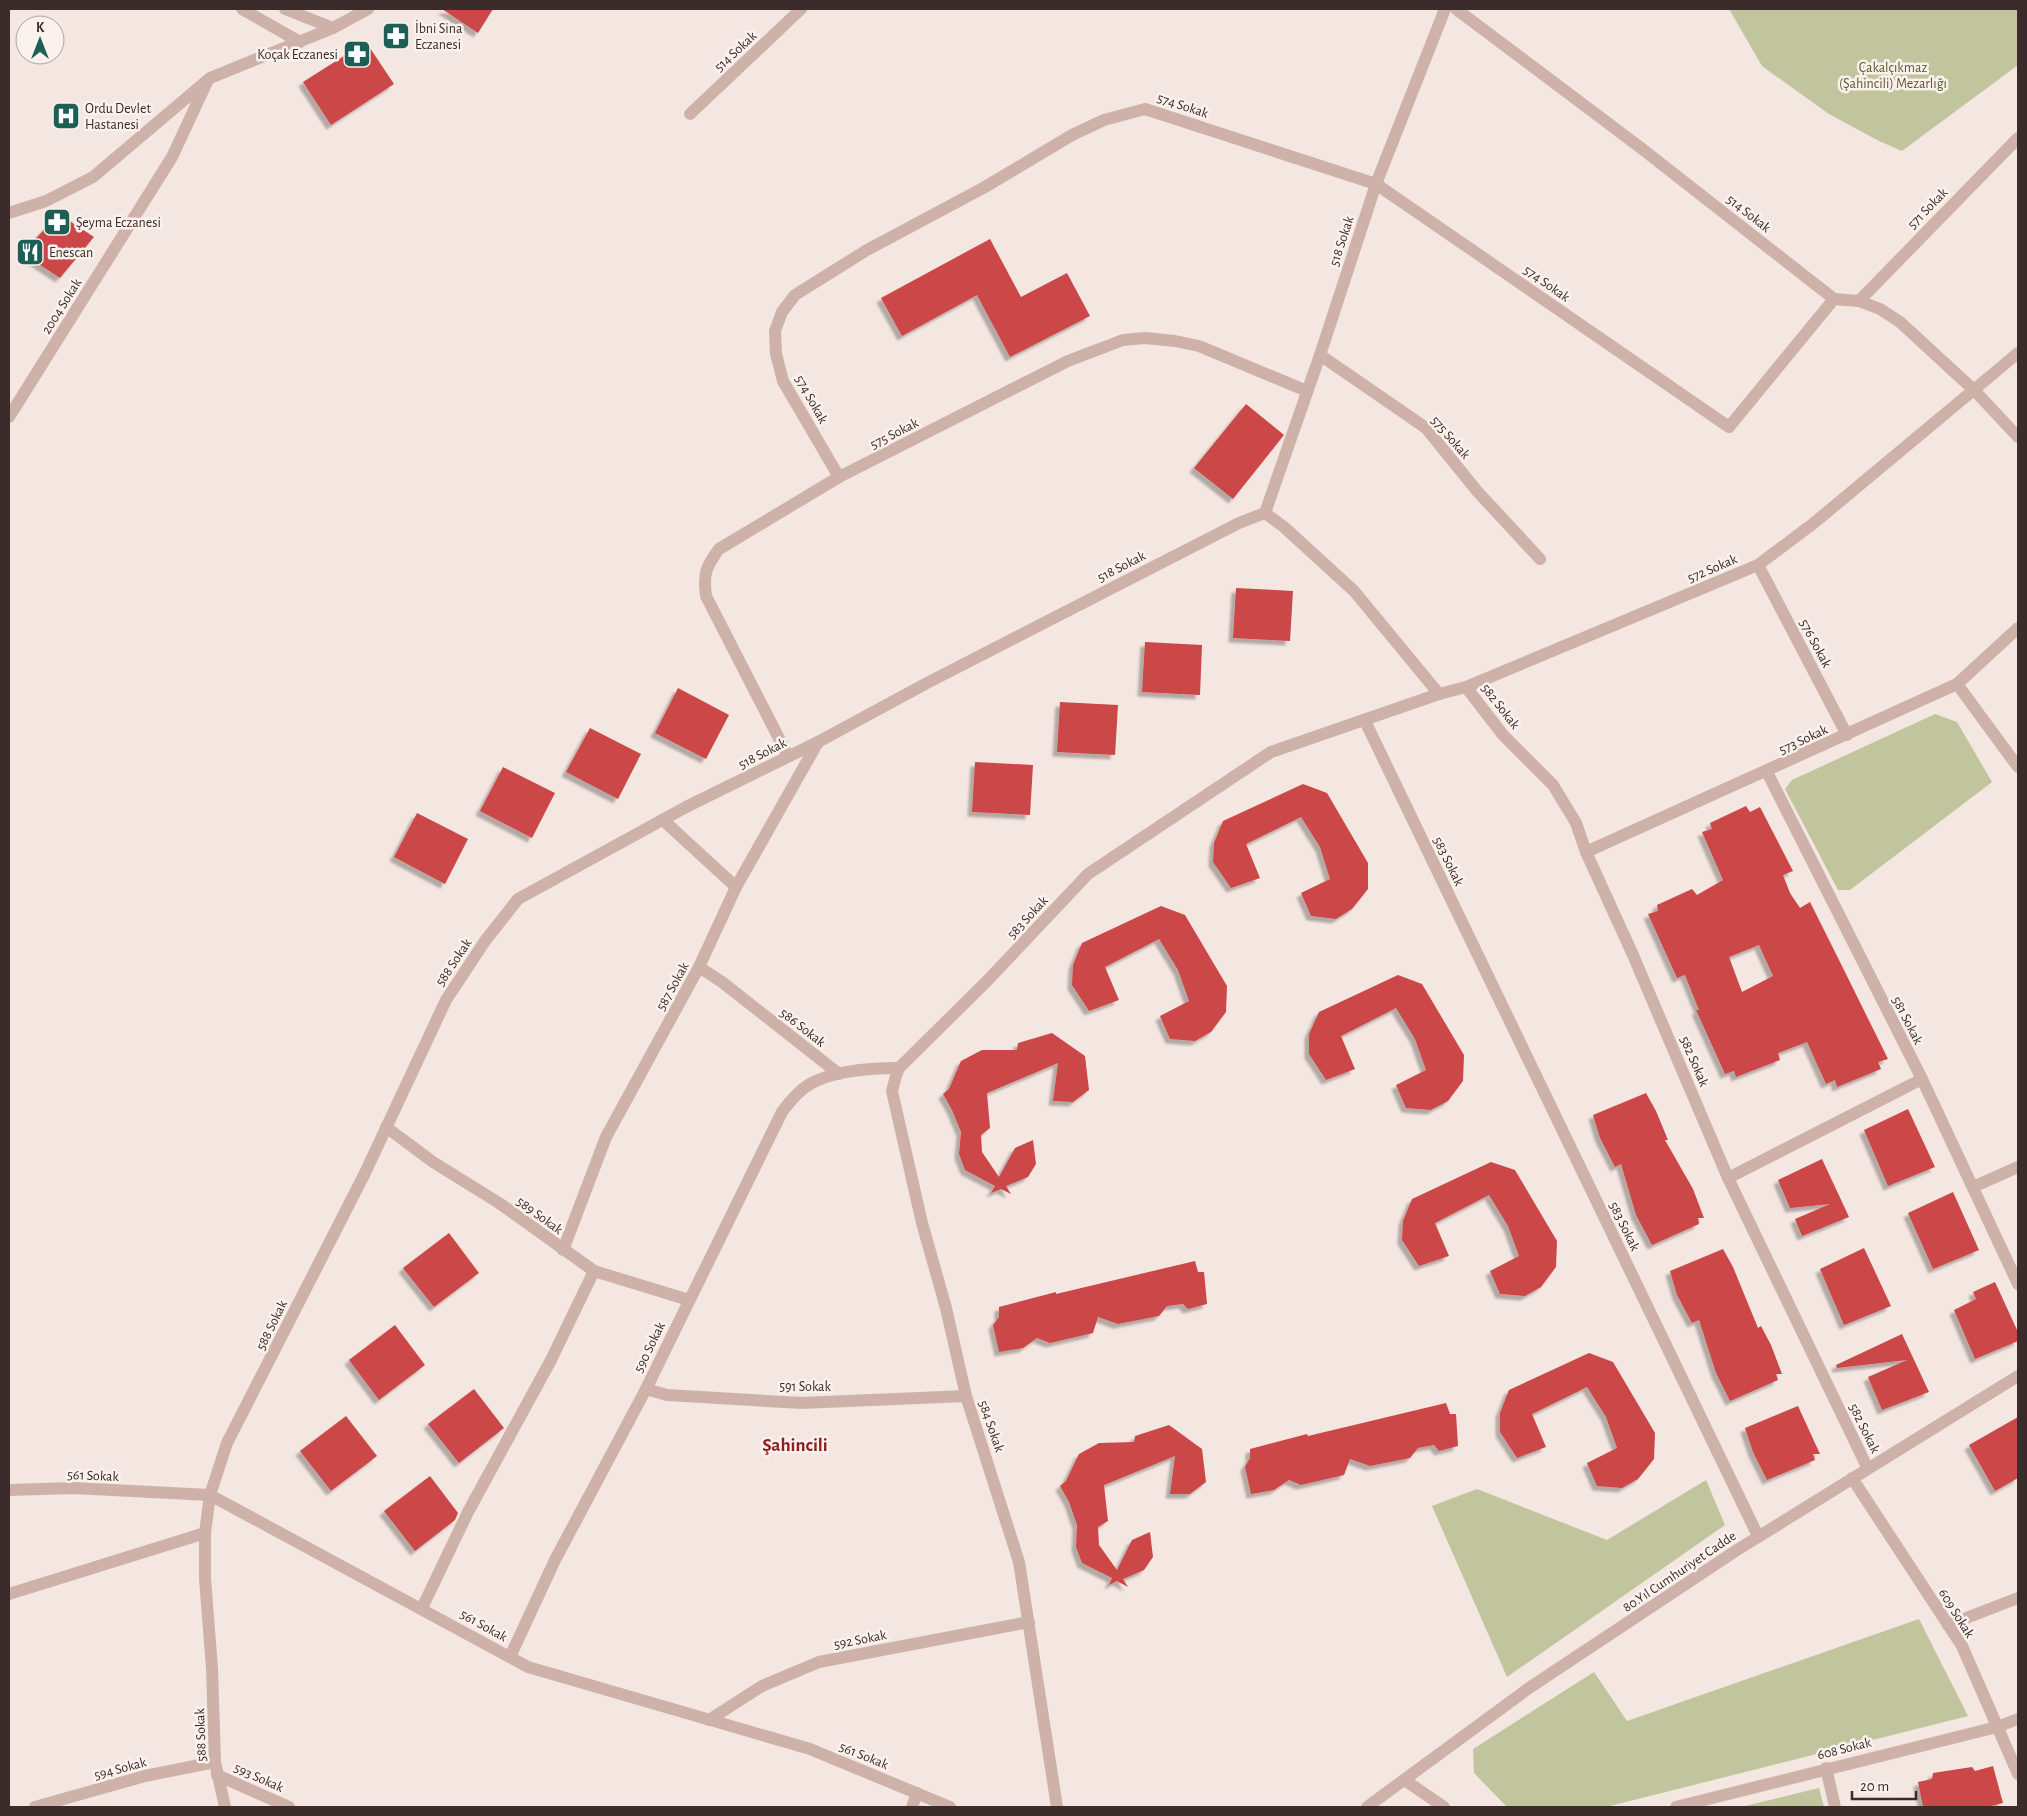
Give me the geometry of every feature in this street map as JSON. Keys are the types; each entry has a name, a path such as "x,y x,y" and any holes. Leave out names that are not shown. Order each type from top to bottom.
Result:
{"street":[{"path":"242,9 300,42"},
{"path":"285,9 333,28"},
{"path":"9,212 46,201 93,177 210,78 333,28 368,9"},
{"name":"514 Sokak","path":"690,114 801,9"},
{"name":"518 Sokak","path":"518,899 663,820 818,742 1239,522 1265,513 1320,355 1376,184 1445,9"},
{"name":"514 Sokak","path":"1456,9 1641,148 1834,299"},
{"name":"2004 Sokak","path":"9,417 172,157 210,78"},
{"name":"574 Sokak","path":"839,477 783,381 776,354 775,331 782,312 795,295 867,250 985,187 1072,135 1104,120 1145,109 1376,184 1729,426 1834,299"},
{"name":"571 Sokak","path":"1859,301 2018,138"},
{"path":"1834,299 1859,301 1880,309 1900,322 1975,391 2018,436"},
{"name":"575 Sokak","path":"788,756 706,596 704,579 708,564 719,549 839,477 1068,361 1123,340 1155,339 1199,346 1306,391"},
{"name":"572 Sokak","path":"1365,720 1439,694 1466,687 1758,565 1814,523 2018,354"},
{"name":"575 Sokak","path":"1320,355 1426,428 1477,491 1540,559"},
{"path":"1265,513 1354,591 1439,694"},
{"name":"576 Sokak","path":"1758,565 1847,735"},
{"name":"573 Sokak","path":"1586,852 1767,772 1957,684 2018,628"},
{"path":"1957,684 2018,767"},
{"name":"582 Sokak","path":"1466,687 1503,735 1553,785 1576,822 1586,852 1633,954 1728,1178 1867,1467"},
{"name":"583 Sokak","path":"903,1064 987,981 1088,874 1272,752 1365,720 1758,1536"},
{"name":"587 Sokak","path":"563,1250 606,1137 699,967 736,887 818,742"},
{"name":"581 Sokak","path":"1767,772 1922,1079 2018,1284"},
{"path":"663,820 736,887"},
{"name":"588 Sokak","path":"224,1807 216,1769 212,1668 205,1579 205,1533 210,1495 227,1443 366,1173 446,1000 484,942 518,899"},
{"name":"586 Sokak","path":"699,967 722,982 839,1074"},
{"path":"839,1074 903,1064"},
{"name":"584 Sokak","path":"903,1064 892,1092 922,1223 946,1308 966,1396 1019,1562 1057,1807"},
{"name":"590 Sokak","path":"510,1657 555,1560 646,1389 782,1112 795,1096 811,1084 839,1074"},
{"path":"1728,1178 1922,1079"},
{"name":"589 Sokak","path":"386,1128 433,1162 499,1203 594,1271 689,1300"},
{"path":"1973,1187 2018,1167"},
{"path":"422,1608 468,1512 551,1360 594,1271"},
{"name":"80.Yıl Cumhuriyet Cadde","path":"1367,1807 1406,1781 1529,1688 1758,1536 1867,1467 2018,1376"},
{"name":"591 Sokak","path":"646,1389 668,1395 801,1403 966,1396"},
{"name":"609 Sokak","path":"1852,1478 1962,1646 2018,1774"},
{"name":"561 Sokak","path":"9,1490 73,1488 210,1495 528,1667 810,1749 950,1807"},
{"path":"9,1594 205,1533"},
{"path":"1948,1625 2018,1598"},
{"name":"592 Sokak","path":"709,1720 762,1686 819,1662 1029,1622"},
{"name":"608 Sokak","path":"1676,1807 1826,1768 1997,1727 2018,1719"},
{"path":"1826,1768 1836,1807"},
{"name":"594 Sokak","path":"35,1807 144,1776 216,1769"},
{"name":"593 Sokak","path":"216,1769 289,1807"},
{"path":"1406,1781 1444,1807"},
{"path":"912,1807 917,1793"}],"green space":[{"name":"Çakalçıkmaz (Şahincili) Mezarlığı","path":"1729,9 2018,9 2018,65 1902,151 1829,114 1762,66"},
{"path":"1935,714 1957,722 1992,782 1850,890 1838,890 1785,789 1792,780"},
{"path":"1706,1480 1725,1525 1507,1677 1432,1506 1477,1489 1607,1540"},
{"path":"1919,1619 1968,1716 1606,1807 1507,1807 1474,1773 1473,1749 1594,1672 1627,1721"},
{"path":"1819,1788 1824,1807 1741,1807"}],"building":[{"path":"442,9 493,9 478,33"},
{"path":"366,42 394,84 331,125 303,82"},
{"path":"59,214 94,237 60,278 22,253"},
{"path":"990,239 1021,297 1067,273 1090,316 1010,357 977,295 902,336 881,298"},
{"path":"1246,404 1284,435 1233,499 1194,468"},
{"path":"1236,588 1293,591 1290,641 1233,638"},
{"path":"1145,642 1202,645 1200,695 1142,692"},
{"path":"678,688 729,715 706,759 655,733"},
{"path":"1060,702 1118,705 1115,755 1057,752"},
{"path":"590,728 641,754 618,799 566,772"},
{"path":"975,762 1033,765 1030,815 972,812"},
{"path":"503,767 555,793 532,838 480,811"},
{"path":"1303,784 1327,793 1368,863 1368,889 1352,909 1336,919 1311,916 1301,893 1330,879 1320,847 1301,817 1246,844 1260,878 1231,888 1213,862 1214,843 1223,821"},
{"path":"1746,806 1750,812 1760,807 1793,871 1783,875 1790,893 1800,908 1810,902 1888,1059 1878,1062 1881,1069 1837,1087 1835,1080 1826,1084 1807,1042 1778,1053 1780,1060 1736,1077 1734,1071 1725,1074 1696,1010 1699,1010 1685,975 1677,978 1648,914 1658,911 1657,905 1692,889 1697,895 1723,880 1702,832 1712,829 1710,823","holes":["1759,945 1773,976 1742,992 1729,957"]},
{"path":"417,813 468,839 445,884 394,857"},
{"path":"1161,906 1185,915 1227,986 1226,1012 1211,1032 1195,1041 1170,1039 1160,1016 1189,1001 1178,970 1159,939 1105,967 1119,1000 1089,1011 1072,985 1073,965 1082,943"},
{"path":"1398,975 1422,984 1464,1055 1463,1081 1448,1101 1431,1110 1406,1108 1396,1085 1426,1070 1415,1039 1396,1008 1341,1036 1355,1069 1326,1080 1309,1054 1309,1034 1319,1012"},
{"path":"1052,1033 1085,1056 1089,1090 1073,1102 1053,1101 1058,1063 987,1093 990,1128 981,1135 982,1152 999,1177 1015,1148 1033,1140 1036,1164 1028,1177 1006,1186 1011,1194 1001,1189 991,1193 995,1186 965,1170 959,1154 961,1132 943,1094 949,1089 961,1061 982,1050 1017,1050 1018,1043"},
{"path":"1646,1093 1668,1140 1665,1140 1693,1189 1704,1218 1698,1218 1699,1224 1652,1245 1636,1215 1621,1164 1615,1167 1600,1138 1593,1115"},
{"path":"1908,1109 1935,1167 1888,1186 1864,1130"},
{"path":"1822,1159 1849,1217 1802,1236 1795,1219 1830,1204 1790,1208 1778,1180"},
{"path":"1491,1162 1515,1170 1557,1241 1556,1267 1541,1287 1525,1296 1500,1294 1490,1271 1519,1256 1508,1226 1489,1195 1435,1223 1449,1256 1419,1266 1402,1240 1403,1221 1412,1199"},
{"path":"1953,1192 1979,1250 1933,1269 1908,1213"},
{"path":"449,1233 479,1273 434,1307 403,1268"},
{"path":"1864,1248 1891,1306 1844,1325 1820,1269"},
{"path":"1723,1249 1733,1267 1758,1328 1761,1326 1771,1345 1782,1374 1776,1374 1778,1380 1730,1401 1716,1373 1699,1320 1692,1323 1677,1295 1670,1271"},
{"path":"1195,1261 1198,1272 1204,1272 1207,1304 1188,1309 1183,1304 1167,1306 1159,1316 1118,1324 1098,1317 1093,1333 1050,1343 1037,1338 1023,1348 999,1352 993,1325 999,1317 999,1307 1056,1292 1056,1294"},
{"path":"1995,1282 2018,1332 2018,1341 1975,1359 1954,1310 1976,1299 1973,1292"},
{"path":"395,1325 425,1365 379,1400 349,1360"},
{"path":"1902,1334 1929,1392 1882,1410 1868,1377 1907,1360 1837,1368 1836,1365"},
{"path":"1589,1353 1613,1362 1655,1433 1654,1459 1638,1479 1622,1488 1597,1486 1587,1463 1617,1448 1606,1417 1587,1387 1532,1414 1546,1447 1517,1458 1500,1432 1500,1413 1509,1390"},
{"path":"474,1389 504,1428 459,1463 428,1424"},
{"path":"1446,1403 1450,1414 1456,1414 1458,1446 1439,1451 1434,1445 1418,1448 1410,1458 1370,1466 1350,1459 1344,1475 1301,1485 1289,1480 1274,1490 1251,1494 1245,1467 1250,1458 1250,1449 1307,1434 1308,1436"},
{"path":"1798,1406 1820,1454 1813,1454 1815,1460 1767,1480 1753,1452 1745,1428"},
{"path":"346,1416 377,1456 331,1491 300,1451"},
{"path":"2018,1417 2018,1478 1995,1491 1969,1445"},
{"path":"1169,1425 1202,1449 1206,1482 1190,1494 1170,1494 1175,1456 1104,1485 1108,1521 1098,1527 1099,1545 1117,1570 1132,1540 1150,1532 1153,1557 1144,1570 1123,1579 1128,1587 1117,1581 1109,1585 1112,1578 1082,1563 1076,1547 1077,1525 1069,1502 1060,1486 1066,1481 1079,1454 1099,1443 1134,1442 1135,1436"},
{"path":"430,1476 458,1513 455,1520 415,1551 384,1511"},
{"path":"1993,1766 2003,1803 1987,1807 1923,1807 1918,1782 1932,1779 1933,1773 1972,1767 1975,1771"}],"place":[{"name":"İbni Sina Eczanesi","path":"396,36"},
{"name":"Koçak Eczanesi","path":"357,54"},
{"name":"Ordu Devlet Hastanesi","path":"66,116"},
{"name":"Şeyma Eczanesi","path":"57,222"},
{"name":"Enescan","path":"30,252"}],"district":[{"name":"Şahincili","path":"795,1444"}]}
